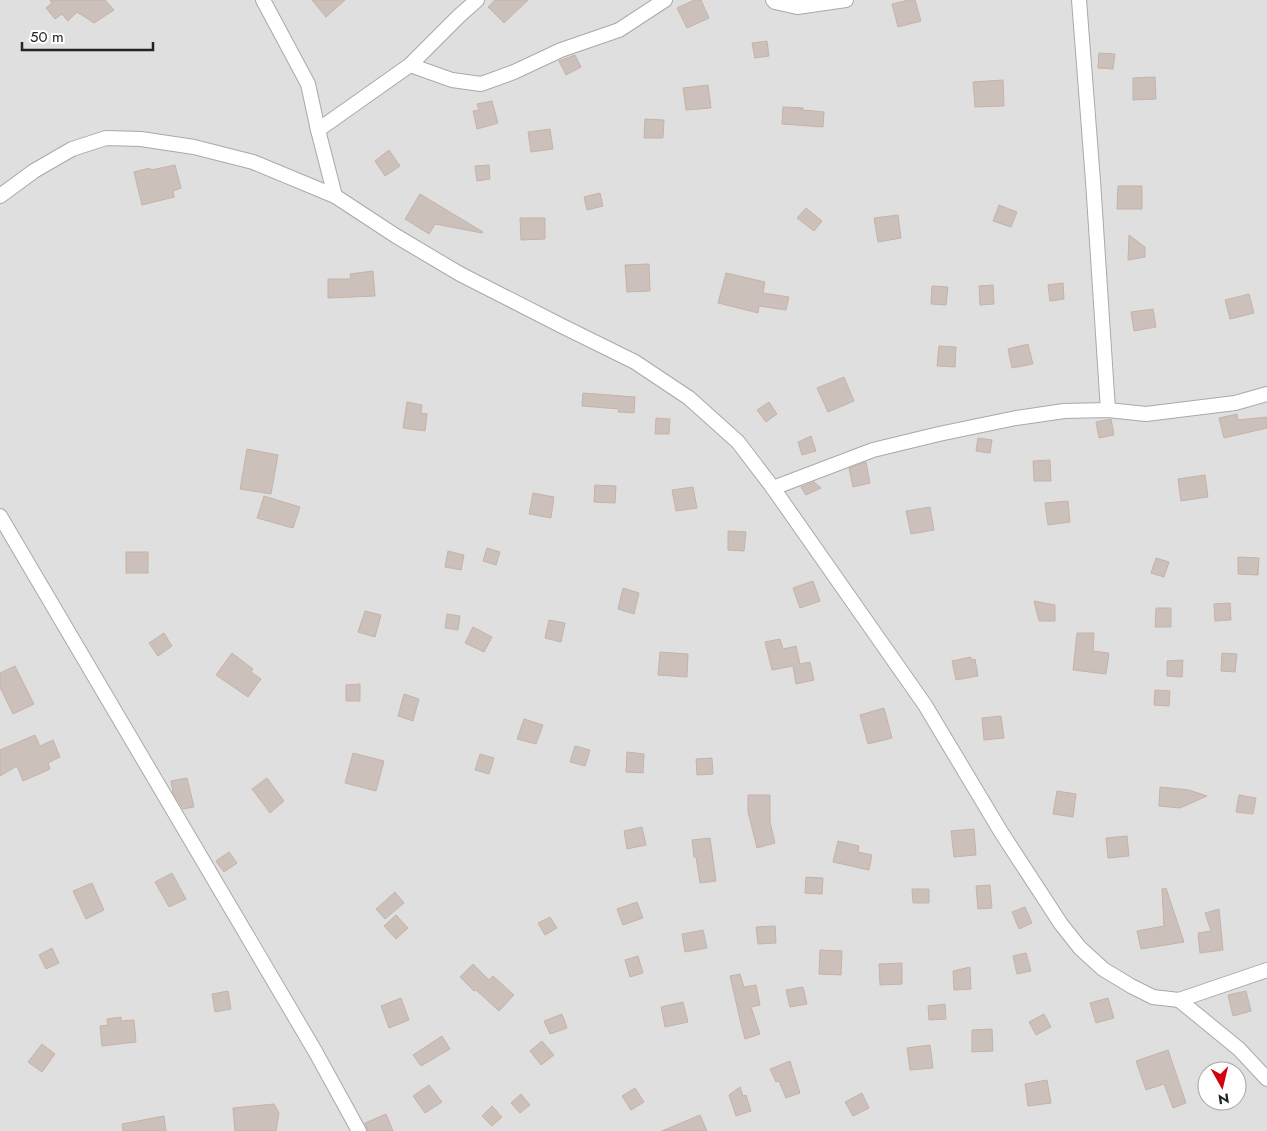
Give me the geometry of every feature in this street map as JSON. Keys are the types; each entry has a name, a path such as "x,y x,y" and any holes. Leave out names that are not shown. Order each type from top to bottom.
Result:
{"street":[{"path":"263,0 308,84 335,196"},
{"path":"318,130 410,65 477,0"},
{"path":"410,65 452,80 481,84 514,72 561,50 619,30 665,0"},
{"path":"773,0 797,8 846,0"},
{"path":"1079,0 1108,410"},
{"path":"0,196 34,171 72,149 106,138 141,138 211,151 253,162 335,196 396,236 460,274 635,362 681,392 738,442 773,488 925,706 1001,832 1061,924 1080,948 1103,969 1153,997 1179,1000 1267,970"},
{"path":"773,488 873,450 1016,418 1064,411 1108,410 1146,414 1235,403 1267,394"},
{"path":"0,516 315,1051 359,1131"},
{"path":"1179,1000 1239,1049 1267,1079"}],"shaded area":[{"path":"0,0 1267,0 1267,1131 0,1131"}],"building":[{"path":"50,0 105,0 114,10 94,23 77,12 68,21 62,14 55,19 46,8 52,3"},
{"path":"312,0 345,0 326,17"},
{"path":"495,0 528,0 504,23 488,7"},
{"path":"694,0 701,0 709,18 687,28 677,8"},
{"path":"915,0 921,21 898,27 892,4"},
{"path":"767,41 769,56 755,58 752,43"},
{"path":"1099,53 1115,54 1113,69 1098,68"},
{"path":"575,55 581,67 566,75 559,61"},
{"path":"1155,77 1156,99 1133,100 1133,78"},
{"path":"1003,80 1004,106 975,107 973,82"},
{"path":"708,85 711,108 686,110 683,88"},
{"path":"492,101 498,123 477,129 473,111 479,110 477,104"},
{"path":"783,107 824,112 823,127 782,124"},
{"path":"645,119 664,120 663,138 644,138"},
{"path":"550,129 553,149 531,152 528,132"},
{"path":"389,150 400,166 385,176 375,161"},
{"path":"175,165 181,188 173,191 174,197 142,205 134,172"},
{"path":"489,165 490,179 477,181 475,166"},
{"path":"1118,186 1142,186 1142,209 1117,209"},
{"path":"600,193 603,206 587,210 584,197"},
{"path":"420,194 483,232 435,224 429,234 405,219"},
{"path":"999,205 1017,212 1011,227 993,221"},
{"path":"806,208 822,221 814,231 797,218"},
{"path":"898,215 901,238 878,242 874,218"},
{"path":"520,218 545,218 545,239 521,240"},
{"path":"1129,235 1145,247 1145,257 1128,260"},
{"path":"649,264 650,291 627,292 625,265"},
{"path":"373,271 375,296 328,298 328,279 351,279 350,274"},
{"path":"726,273 765,282 763,293 789,297 786,310 759,306 758,313 718,303"},
{"path":"1063,283 1064,299 1050,301 1048,285"},
{"path":"993,285 994,304 980,305 979,286"},
{"path":"932,286 948,287 946,305 931,304"},
{"path":"1249,294 1254,313 1230,319 1225,300"},
{"path":"1153,309 1156,327 1134,331 1131,312"},
{"path":"1028,344 1033,364 1012,368 1008,349"},
{"path":"939,346 956,347 955,367 937,366"},
{"path":"844,377 854,401 828,412 817,388"},
{"path":"583,393 635,397 634,413 618,412 619,409 582,406"},
{"path":"407,402 422,405 421,413 427,414 425,431 403,428"},
{"path":"769,402 777,414 766,422 757,410"},
{"path":"1237,414 1238,420 1267,417 1267,428 1224,438 1219,418"},
{"path":"656,418 670,419 669,434 655,434"},
{"path":"1111,419 1114,435 1099,438 1096,422"},
{"path":"811,436 816,451 802,455 798,442"},
{"path":"978,438 992,440 990,453 976,451"},
{"path":"247,449 278,455 271,494 240,489"},
{"path":"1050,460 1051,481 1034,481 1033,461"},
{"path":"866,462 870,483 853,487 849,468"},
{"path":"1205,475 1208,497 1181,501 1178,479"},
{"path":"814,482 821,488 806,495 801,487"},
{"path":"595,485 616,486 615,503 594,502"},
{"path":"693,487 697,508 676,511 672,490"},
{"path":"533,493 554,497 551,518 529,514"},
{"path":"264,496 300,507 293,528 257,518"},
{"path":"1068,501 1070,522 1048,525 1045,503"},
{"path":"930,507 934,530 911,534 906,511"},
{"path":"728,531 746,532 744,551 728,550"},
{"path":"487,548 500,552 496,565 483,561"},
{"path":"448,551 464,555 461,570 445,567"},
{"path":"126,552 148,552 148,573 126,573"},
{"path":"1238,557 1259,558 1258,575 1238,574"},
{"path":"1156,558 1169,562 1164,577 1151,573"},
{"path":"813,581 820,601 800,608 793,588"},
{"path":"623,588 639,593 634,614 618,609"},
{"path":"1034,601 1055,605 1055,621 1039,621"},
{"path":"1230,603 1231,620 1215,621 1214,604"},
{"path":"1156,608 1171,608 1171,627 1155,627"},
{"path":"365,611 381,615 375,637 358,632"},
{"path":"447,614 460,616 458,630 445,628"},
{"path":"549,620 565,623 561,642 545,638"},
{"path":"473,627 492,637 484,652 465,643"},
{"path":"164,633 172,646 158,656 149,643"},
{"path":"1077,633 1094,633 1093,651 1109,653 1106,674 1073,670"},
{"path":"780,639 783,649 796,646 800,664 810,662 814,680 796,684 793,666 772,670 765,642"},
{"path":"660,652 688,654 687,677 658,675"},
{"path":"232,653 253,669 251,672 261,679 248,697 216,675"},
{"path":"1222,653 1237,654 1235,672 1221,671"},
{"path":"971,657 971,660 975,659 978,676 956,680 952,661"},
{"path":"1183,660 1182,677 1167,676 1167,661"},
{"path":"15,666 34,704 13,714 0,687 0,673"},
{"path":"360,684 360,701 346,701 346,685"},
{"path":"1155,690 1170,691 1169,706 1154,705"},
{"path":"404,694 419,699 413,721 398,716"},
{"path":"884,708 892,738 868,744 860,715"},
{"path":"1001,716 1004,738 984,740 982,718"},
{"path":"524,719 543,725 536,744 517,739"},
{"path":"35,735 40,746 53,740 60,757 48,763 50,769 23,781 17,766 0,776 0,750"},
{"path":"575,746 590,750 585,766 570,762"},
{"path":"627,752 644,754 643,773 626,772"},
{"path":"353,753 384,761 376,791 345,783"},
{"path":"480,754 494,758 489,774 475,770"},
{"path":"712,758 713,774 697,775 696,759"},
{"path":"187,778 194,807 183,809 173,793 171,781"},
{"path":"267,778 284,801 270,813 252,789"},
{"path":"1160,787 1189,790 1207,796 1180,808 1159,806"},
{"path":"1057,791 1076,794 1073,817 1053,814"},
{"path":"748,795 770,795 770,822 775,843 757,848 748,812"},
{"path":"1239,795 1256,798 1253,814 1236,812"},
{"path":"642,827 646,845 627,849 624,831"},
{"path":"974,829 976,855 954,857 951,831"},
{"path":"1127,836 1129,856 1108,858 1106,838"},
{"path":"710,838 716,881 700,883 692,840"},
{"path":"838,841 859,846 858,852 872,855 869,870 833,862"},
{"path":"229,852 237,863 224,872 216,861"},
{"path":"172,873 186,899 169,907 155,882"},
{"path":"806,877 823,878 822,894 805,893"},
{"path":"92,883 104,910 86,919 73,891"},
{"path":"990,885 992,908 978,909 976,886"},
{"path":"1166,888 1184,942 1141,949 1137,931 1164,926 1162,889"},
{"path":"912,889 929,889 929,903 913,903"},
{"path":"395,892 404,903 385,919 376,909"},
{"path":"637,902 643,918 623,925 617,909"},
{"path":"1025,907 1032,923 1019,929 1012,912"},
{"path":"1219,909 1223,950 1200,953 1198,933 1211,931 1205,913"},
{"path":"396,915 408,928 396,939 384,926"},
{"path":"550,917 557,928 545,935 538,923"},
{"path":"775,926 776,943 758,944 756,927"},
{"path":"703,930 707,948 685,952 682,934"},
{"path":"52,948 59,963 46,969 39,955"},
{"path":"820,950 842,951 841,975 819,974"},
{"path":"1026,953 1031,971 1017,974 1013,956"},
{"path":"638,956 643,973 630,977 625,960"},
{"path":"902,963 902,984 880,985 879,964"},
{"path":"473,964 489,980 493,976 514,995 499,1011 460,977"},
{"path":"970,967 971,989 954,990 953,971"},
{"path":"740,974 744,987 756,985 760,1005 751,1007 760,1034 745,1039 730,976"},
{"path":"803,987 807,1004 790,1007 786,990"},
{"path":"228,991 231,1009 215,1012 212,994"},
{"path":"1246,991 1251,1011 1233,1016 1228,995"},
{"path":"401,998 409,1020 389,1028 381,1006"},
{"path":"1108,998 1114,1018 1096,1023 1090,1003"},
{"path":"683,1002 688,1022 665,1027 661,1007"},
{"path":"945,1004 946,1019 929,1020 928,1006"},
{"path":"562,1014 567,1028 550,1034 544,1021"},
{"path":"1044,1014 1051,1027 1036,1035 1029,1022"},
{"path":"121,1017 121,1021 134,1020 136,1042 102,1046 100,1026 108,1025 107,1019"},
{"path":"992,1029 993,1051 972,1052 972,1030"},
{"path":"442,1036 450,1049 421,1066 413,1055"},
{"path":"542,1041 554,1055 541,1065 530,1051"},
{"path":"42,1044 55,1054 42,1072 28,1062"},
{"path":"930,1045 933,1068 910,1070 907,1048"},
{"path":"1168,1050 1186,1103 1173,1108 1164,1084 1146,1090 1136,1061"},
{"path":"790,1061 800,1093 786,1098 779,1081 776,1082 770,1069"},
{"path":"1047,1080 1051,1103 1028,1106 1025,1084"},
{"path":"429,1085 442,1102 425,1113 413,1096"},
{"path":"740,1087 743,1096 746,1095 751,1111 736,1116 729,1095"},
{"path":"635,1088 644,1102 631,1110 622,1096"},
{"path":"862,1093 869,1108 853,1116 845,1102"},
{"path":"521,1094 530,1105 520,1113 511,1103"},
{"path":"274,1104 279,1113 276,1131 235,1131 233,1108"},
{"path":"492,1106 502,1117 492,1126 482,1116"},
{"path":"386,1114 393,1131 368,1131 365,1123"},
{"path":"700,1115 707,1131 662,1131"},
{"path":"164,1116 166,1131 123,1131 122,1124"}]}
